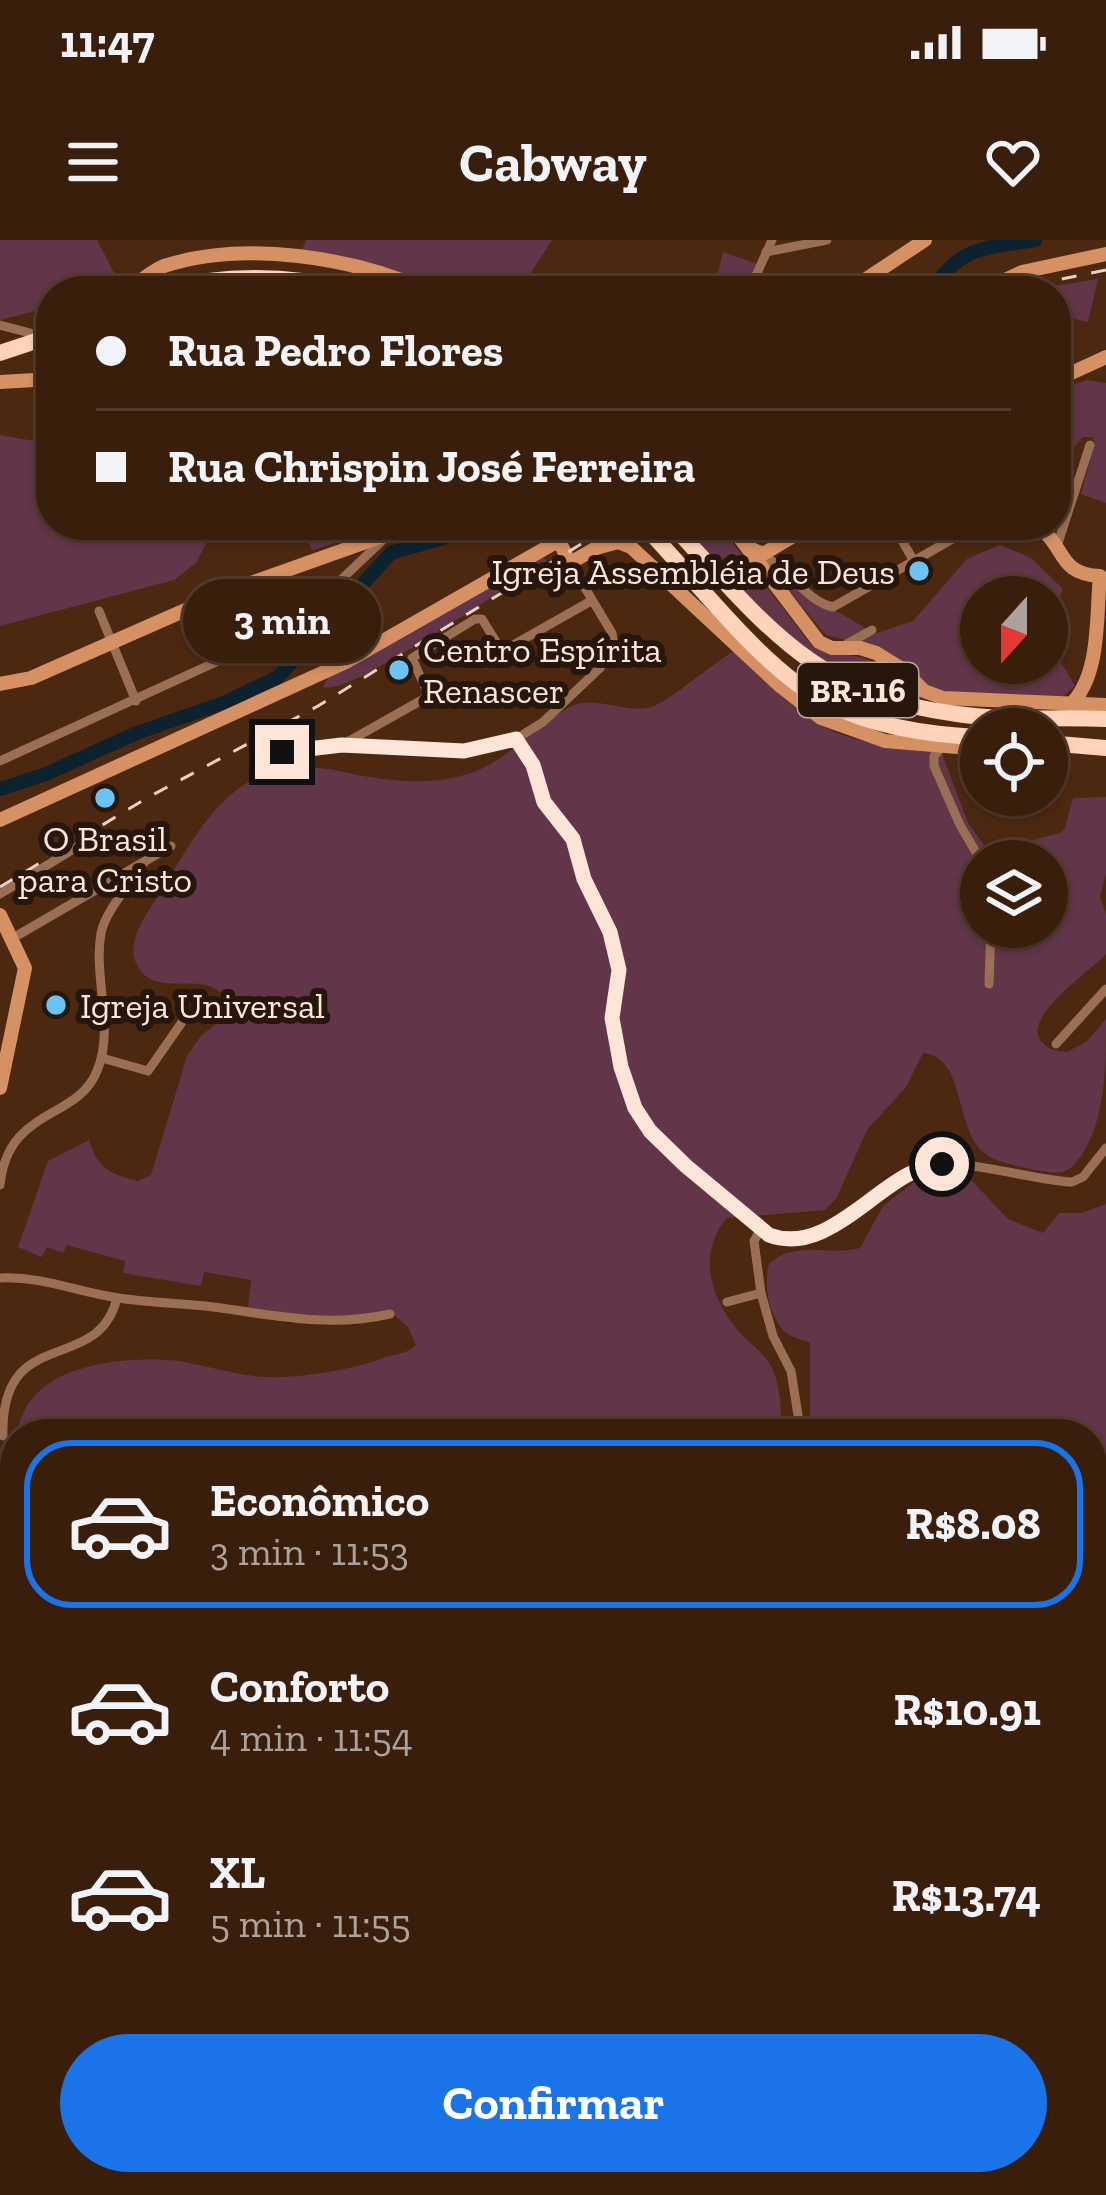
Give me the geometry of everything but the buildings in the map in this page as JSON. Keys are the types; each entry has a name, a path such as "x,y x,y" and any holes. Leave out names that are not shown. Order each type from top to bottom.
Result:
{"highway":[{"path":"0,343 36,331"},
{"path":"0,353 36,340"},
{"name":"BR-116","path":"658,540 780,669 825,702 876,722 960,737"},
{"name":"BR-116","path":"686,540 781,638 816,666 855,688 961,715 1106,717"},
{"path":"1068,742 1106,738"},
{"path":"1068,746 1106,750"}],"street":[{"path":"756,276 772,240"},
{"path":"766,252 827,240"},
{"path":"871,276 925,240"},
{"path":"151,276 176,262 216,253 270,251 350,264 385,276"},
{"path":"1013,276 1106,254"},
{"path":"0,325 30,333"},
{"path":"1071,373 1106,357"},
{"path":"0,382 36,380"},
{"path":"1071,503 1090,445"},
{"path":"0,684 31,678 231,590 369,540"},
{"path":"0,761 290,628 383,540"},
{"path":"569,562 610,540"},
{"path":"631,540 639,555"},
{"path":"743,540 814,638 825,646 860,648 889,659 924,691 943,698 1106,705"},
{"path":"753,552 765,553 787,540"},
{"path":"902,540 915,563"},
{"path":"753,552 777,563 822,604 836,606 953,540"},
{"path":"1052,540 1070,568 1084,575 1103,574 1089,673 1070,705"},
{"path":"1057,546 1059,540"},
{"path":"0,820 346,662 558,542 614,638 610,656 553,713 516,739 464,751 342,745 282,752"},
{"path":"596,548 617,542 639,555 821,718 863,736 942,747 960,744"},
{"path":"342,745 429,696 412,658 475,619 482,619 498,645 506,649 591,601"},
{"path":"99,611 136,701"},
{"path":"840,648 872,630"},
{"path":"361,734 364,746"},
{"path":"516,739 533,765 544,802 573,839 584,879 610,932 619,970 612,1018 635,1108 668,1148 761,1229 783,1239 824,1228 931,1165 1076,1182 1106,1148"},
{"path":"942,747 934,756 934,766 969,840"},
{"path":"0,894 95,836"},
{"path":"13,938 171,846"},
{"path":"0,1185 5,1161 20,1137 40,1117 86,1090 102,1058 101,930 144,863"},
{"path":"0,915 22,956 25,981 0,1088"},
{"path":"989,984 990,948"},
{"path":"1056,1044 1106,989"},
{"path":"102,1058 148,1071 187,1015"},
{"path":"761,1229 754,1241 761,1293 773,1336 791,1371 799,1419"},
{"path":"0,1278 41,1278 117,1298 314,1322 389,1314"},
{"path":"728,1302 761,1293"},
{"path":"3,1419 2,1400 13,1376 26,1363 93,1335 110,1320 117,1298"}],"shaded area":[{"path":"0,240 97,240 116,276 36,276 36,311 0,320"},
{"path":"306,240 552,240 529,276 408,276 302,250"},
{"path":"723,252 757,264 753,276 717,276"},
{"path":"1098,279 1088,322 1071,318 1071,283"},
{"path":"1087,380 1106,383 1106,503 1081,494 1095,443 1092,437 1083,437 1071,450 1071,386"},
{"path":"0,435 36,441 36,540 208,540 196,563 174,580 0,626"},
{"path":"307,540 345,540 312,550"},
{"path":"693,540 731,540 812,646 870,660 925,704 856,683 789,639"},
{"path":"1000,545 1031,558 1050,576 960,576 960,684 1068,684 1068,674 1075,686 1061,698 937,692 849,642 913,621 967,559"},
{"path":"542,557 547,560 543,565 395,658 364,675 323,687 328,677"},
{"path":"769,562 822,608 867,629 845,640 826,635 764,563"},
{"path":"734,651 784,698 825,727 873,743 941,751 960,802 960,816 965,816 980,840 960,840 960,948 1068,948 1068,840 1033,840 1065,828 1073,798 1106,797 1106,873 1100,897 1106,914 1106,954 1049,1008 1037,1031 1046,1046 1067,1052 1087,1041 1106,1019 1097,1119 1083,1154 1071,1168 1058,1173 1035,1170 987,1155 973,1140 946,1066 923,1053 906,1087 867,1130 837,1197 825,1210 727,1218 712,1247 711,1278 731,1322 773,1370 781,1419 22,1419 37,1394 54,1380 98,1364 167,1360 278,1377 358,1366 416,1345 408,1327 390,1311 336,1316 248,1307 251,1280 204,1272 201,1286 123,1273 125,1261 67,1245 63,1253 47,1247 42,1257 18,1247 48,1161 89,1140 96,1157 112,1173 138,1181 151,1175 187,1056 223,1018 225,997 215,989 155,981 145,976 134,956 145,916 212,814 253,779 278,770 308,767 375,778 440,780 471,773 498,759 570,707 589,702 651,707"},
{"path":"938,1172 967,1176 1008,1219 1043,1233 1059,1213 1082,1213 1106,1204 1106,1419 810,1419 810,1343 787,1333 774,1317 767,1289 769,1264 800,1250 860,1248 883,1206 918,1179"}],"waterway":[{"path":"942,276 976,251 1035,240"},
{"path":"0,789 226,702 278,677 391,553 436,540"}],"railway":[{"path":"1071,277 1106,270"},
{"path":"0,887 147,798 318,706 588,540"}],"place":[{"name":"Igreja Assembléia de Deus","path":"919,571"},
{"name":"Centro Espírita Renascer","path":"399,670"},
{"name":"O Brasil para Cristo","path":"105,798"},
{"name":"Igreja Universal","path":"56,1005"}],"route":[{"path":"282,752 342,745 464,751 516,739 533,765 544,802 573,839 584,879 610,932 619,970 612,1018 635,1108 650,1131 686,1166 769,1235 783,1239 835,1224 919,1168 942,1164"}]}
